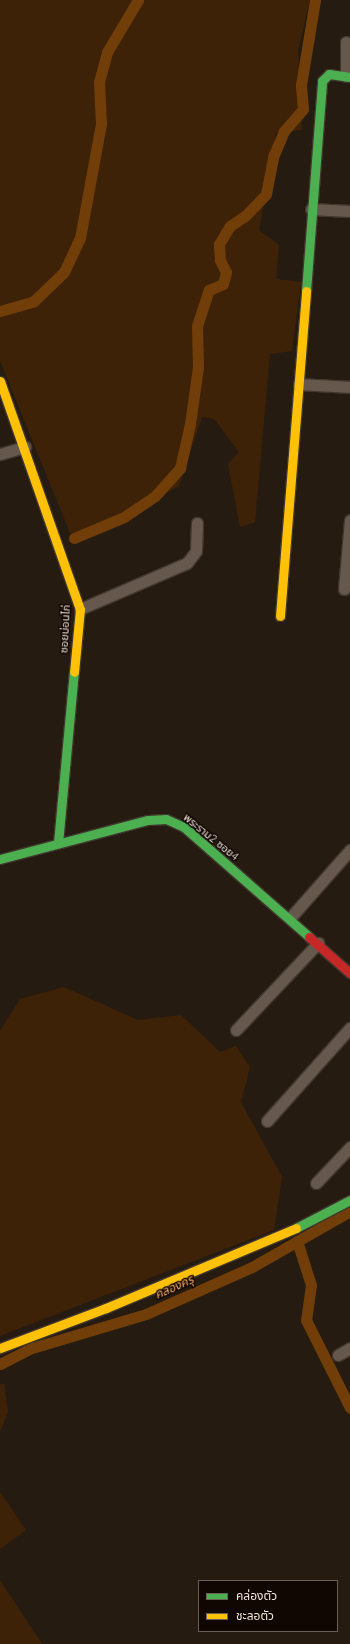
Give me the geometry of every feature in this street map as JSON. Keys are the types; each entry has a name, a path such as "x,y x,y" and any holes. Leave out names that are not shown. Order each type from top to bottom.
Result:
{"street":[{"path":"280,616 322,81 329,74 348,76 346,42"},
{"path":"312,209 350,211"},
{"name":"ซอยบ่อนไก่","path":"0,381 3,402 25,447 80,609 58,843"},
{"path":"299,384 350,387"},
{"path":"0,454 25,447"},
{"path":"344,589 350,520"},
{"path":"80,609 187,563 196,551 197,523"},
{"name":"พระราม2 ซอย4","path":"0,859 148,820 166,819 184,827 318,943 348,967"},
{"path":"290,918 350,850"},
{"path":"236,1030 318,943"},
{"path":"267,1121 350,1028"},
{"path":"316,1183 350,1147"},
{"path":"0,1348 106,1308 287,1233 350,1200"},
{"path":"338,1355 350,1348"}],"shaded area":[{"path":"0,0 310,0 298,50 302,130 276,133 259,230 279,245 276,279 301,282 292,351 270,354 255,522 240,527 228,464 239,452 214,419 202,417 179,486 75,545 0,361"},
{"path":"64,987 138,1020 181,1015 220,1052 236,1046 250,1067 241,1102 282,1177 274,1230 0,1336 0,1031 20,999"},
{"path":"4,1383 8,1412 0,1432 0,1385"},
{"path":"0,1492 26,1530 0,1549"},
{"path":"0,1580 42,1644 0,1644"}],"waterway":[{"path":"0,311 34,301 64,272 80,238 101,124 99,82 107,52 138,0"},
{"path":"74,538 124,517 155,496 180,468 190,424 198,367 197,326 209,290 223,284 226,272 220,260 219,244 230,226 245,216 266,194 273,157 284,131 303,109 301,85 315,0"},
{"name":"คลองครุ","path":"0,1364 32,1348 146,1314 252,1267 350,1211"},
{"path":"297,1241 311,1285 306,1320 350,1408"}],"traffic: fast":[{"path":"306,291 322,81 329,74 350,77"},
{"path":"58,843 74,672"},
{"path":"0,859 148,820 166,819 184,827 309,937"},
{"path":"296,1228 350,1200"}],"traffic: slow":[{"path":"280,616 306,291"},
{"path":"0,381 80,609 74,672"},
{"path":"0,1348 106,1308 296,1228"}],"traffic: jam":[{"path":"309,937 350,973"}]}
